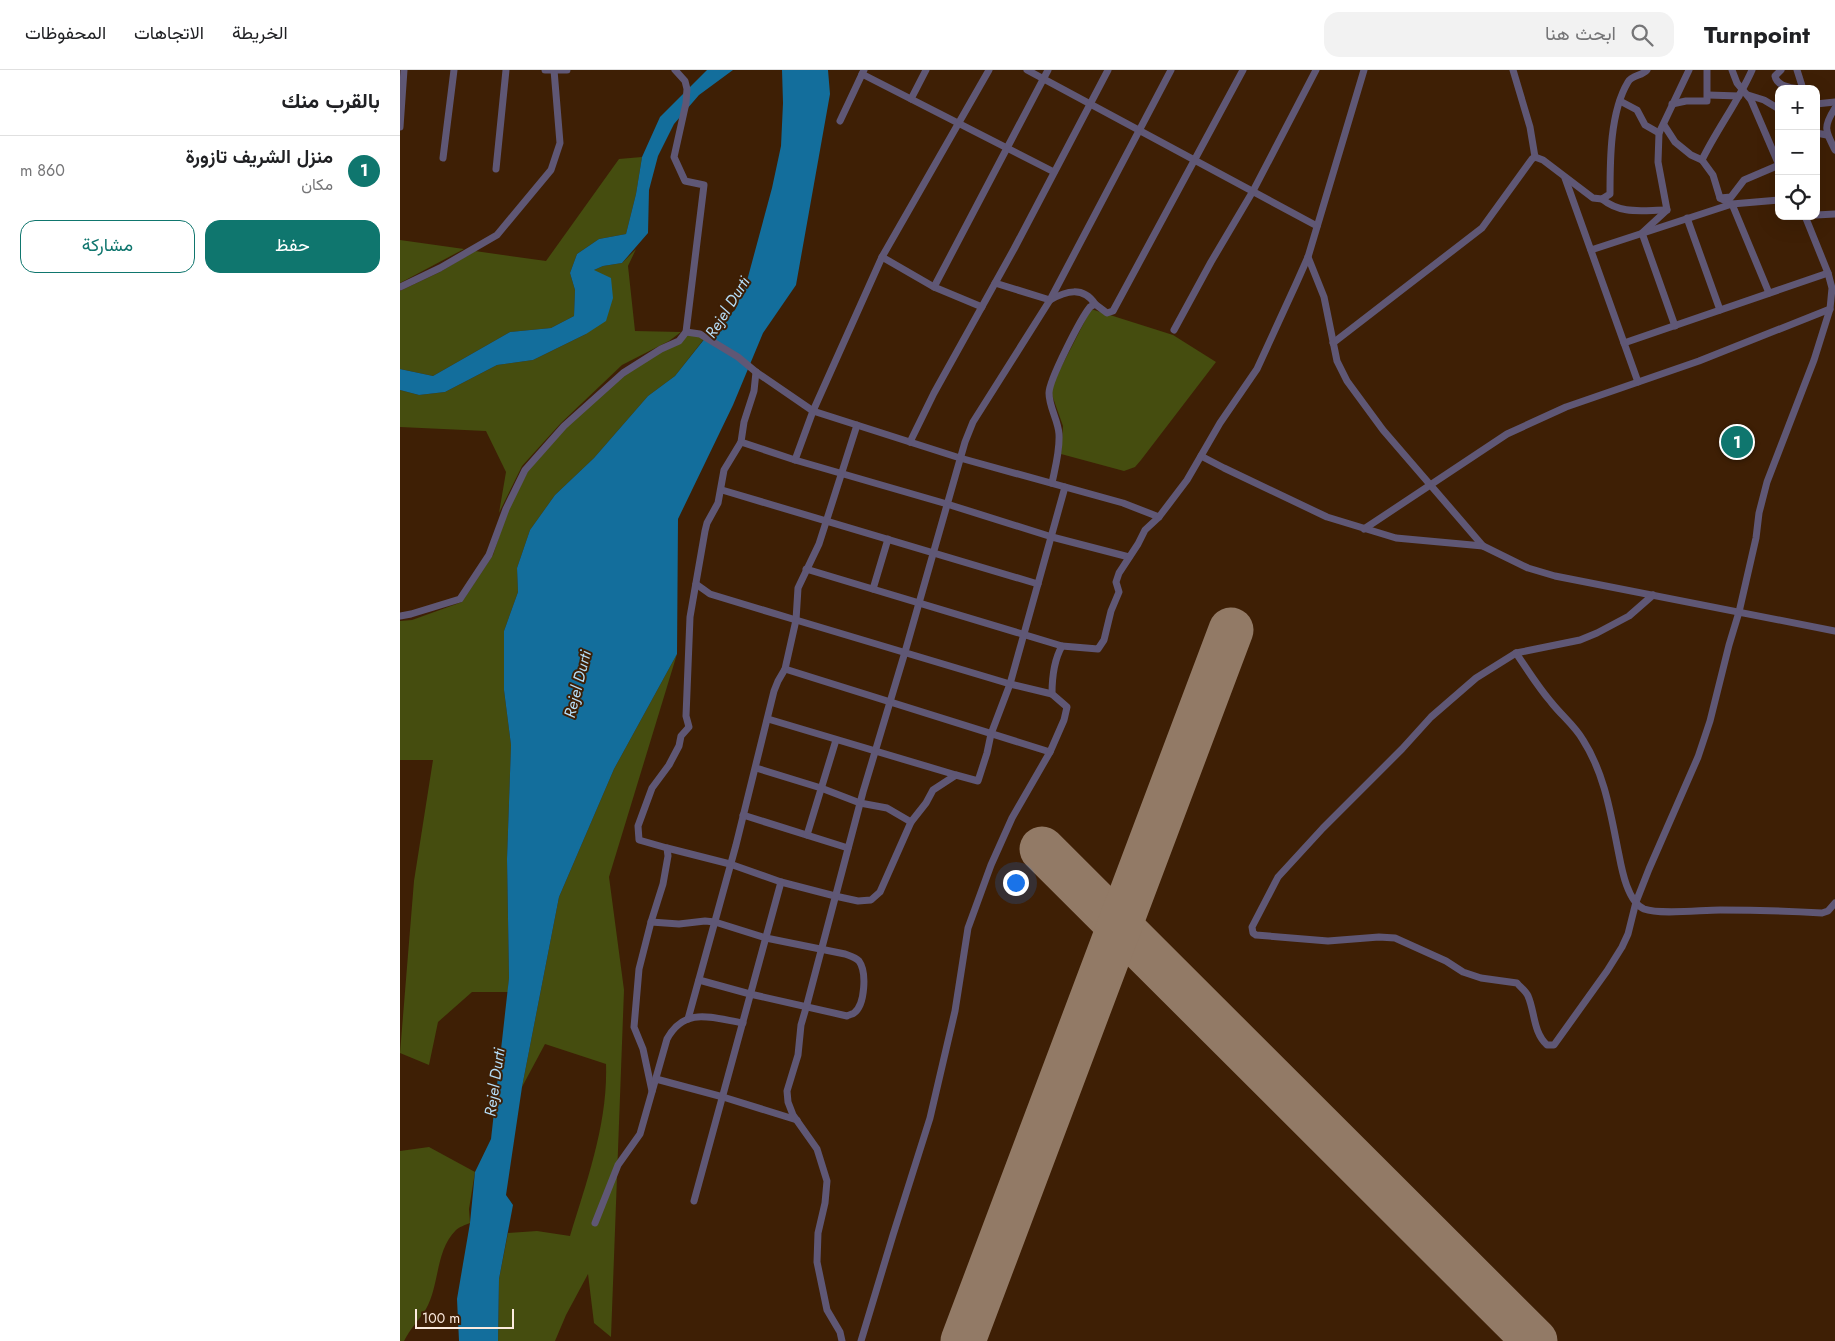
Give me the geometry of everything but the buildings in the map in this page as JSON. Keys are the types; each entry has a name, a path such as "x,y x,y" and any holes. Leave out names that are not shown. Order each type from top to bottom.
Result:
{"street":[{"path":"400,127 404,70"},
{"path":"443,158 454,70"},
{"path":"496,169 506,70"},
{"path":"545,70 567,70"},
{"path":"400,287 440,268 497,235 551,170 560,143 554,70"},
{"path":"400,616 460,599 489,555 506,509 525,470 564,426 623,373 661,349 679,341 686,332 704,185 685,181 674,157 686,103 687,89 685,81 675,70"},
{"path":"911,99 926,70"},
{"path":"795,460 813,411 882,257 988,70"},
{"path":"1027,70 1317,226"},
{"path":"934,287 1048,70"},
{"path":"910,442 934,393 995,283 1108,70"},
{"path":"842,1341 840,1332 827,1310 817,1262 818,1233 825,1203 827,1181 817,1149 791,1110 787,1090 798,1055 801,1025 860,803 960,458 973,422 1050,300 1171,70"},
{"path":"995,283 1050,300 1066,292 1085,293 1094,304 1107,313 1113,312 1243,70"},
{"path":"1174,330 1253,191 1316,70"},
{"path":"806,568 1062,646 1098,649 1104,640 1119,592 1116,582 1119,572 1145,530 1159,517 1187,480 1257,369 1308,256 1364,70"},
{"path":"1513,70 1530,127 1535,157"},
{"path":"1535,157 1543,160 1593,198 1602,198 1610,194 1610,153 1613,128 1620,101 1628,81 1647,70"},
{"path":"1667,210 1658,162 1659,133 1689,70"},
{"path":"1672,104 1686,100 1707,101 1707,70"},
{"path":"1732,70 1775,152"},
{"path":"1702,160 1710,142 1744,94 1752,70"},
{"path":"1781,70 1775,76 1777,81 1784,85"},
{"path":"1798,70 1801,85"},
{"path":"840,120 863,72 911,99 1054,172"},
{"path":"1708,95 1744,94 1764,100 1775,107"},
{"path":"1620,101 1637,110 1645,125 1659,133"},
{"path":"1820,104 1835,102"},
{"path":"1835,108 1826,124 1827,135 1835,150"},
{"path":"1664,124 1675,142 1691,156 1702,160 1713,175 1720,198 1732,204 1769,293"},
{"path":"1820,134 1827,135"},
{"path":"1333,343 1482,228 1535,157"},
{"path":"1720,198 1731,197 1744,180 1775,167"},
{"path":"1564,176 1638,382"},
{"path":"1602,198 1612,206 1622,210 1667,210"},
{"path":"1591,250 1732,204 1775,200"},
{"path":"1642,233 1667,210"},
{"path":"1820,215 1835,214"},
{"path":"1687,218 1720,310"},
{"path":"1653,595 1629,616 1597,633 1572,642 1516,653 1476,678 1431,717 1278,877 1251,930 1256,935 1328,941 1379,937 1395,938 1446,961 1463,972 1481,978 1517,983 1528,995 1542,1040 1547,1046 1554,1045 1622,947 1628,934 1636,902 1667,825 1698,757 1710,721 1739,612 1767,482 1814,360 1830,309 1832,288 1807,220"},
{"path":"1642,233 1674,326"},
{"path":"1308,256 1324,297 1337,361 1347,381 1383,430 1483,546"},
{"path":"882,257 934,287 982,307"},
{"path":"1624,343 1828,273"},
{"path":"1052,484 1059,433 1050,401 1050,385 1087,310 1094,304"},
{"path":"1364,530 1507,434 1566,407 1638,382 1830,309"},
{"path":"686,332 700,334 738,357 756,372 813,411 960,458 1123,504 1159,517"},
{"path":"756,372 754,391 744,422 741,442 724,470 722,490 718,503 706,526 690,617 686,716 689,727 681,736 679,746 669,765 652,788 638,826 639,840 730,864 780,882 858,901 871,900 880,892 911,822 926,803 933,790 956,774"},
{"path":"688,1019 756,768 776,686 786,669 796,620 798,588 819,544 857,425"},
{"path":"741,442 1052,537 1129,557"},
{"path":"1201,456 1327,517 1364,530 1396,538 1483,546 1540,572 1835,631"},
{"path":"768,719 978,781 991,734 1010,684 1065,487"},
{"path":"722,490 1038,584"},
{"path":"873,589 888,539"},
{"path":"696,584 710,594 1010,684 1052,694 1067,706 1064,720 1050,752 1012,818 991,865 968,928 955,1011 930,1118 861,1341"},
{"path":"1052,694 1055,663 1062,646"},
{"path":"1516,653 1550,702 1583,739 1593,760 1614,823 1627,888 1642,908 1653,911 1731,910 1822,913 1828,911 1835,903"},
{"path":"786,669 1050,752"},
{"path":"807,835 836,740"},
{"path":"756,768 821,788 860,803 887,808 911,822"},
{"path":"743,815 848,848"},
{"path":"652,1091 644,1049 634,1027 639,969 663,884 668,856 666,848"},
{"path":"694,1201 780,882"},
{"path":"651,922 679,924 715,922 766,938 855,957 860,963 865,983 859,1007 854,1014 847,1016 806,1008 699,980"},
{"path":"595,1223 618,1165 640,1134 670,1033 679,1022 696,1017 743,1024"},
{"path":"656,1079 797,1120"}],"green space":[{"path":"642,157 636,194 626,234 599,239 577,254 570,273 575,290 574,316 551,328 510,332 433,376 400,369 400,291 440,272 475,251 546,261 619,159"},
{"path":"400,240 464,249 400,283"},
{"path":"636,249 628,266 635,331 681,332 669,341 622,365 561,423 522,466 499,513 506,472 486,431 400,427 400,390 419,395 445,392 497,365 533,360 586,334 594,270 603,266 622,263"},
{"path":"1091,309 1173,335 1216,362 1141,460 1135,467 1124,471 1061,454 1063,426 1052,395 1052,385"},
{"path":"687,335 700,336 704,339 675,376 648,396 594,458 555,495 530,530 517,568 518,592 504,631 504,690 511,745 507,859 508,992 472,992 438,1022 429,1065 400,1053 414,881 433,760 400,760 400,621 412,620 462,602 493,555 508,510 528,471 566,428 625,374"},
{"path":"677,654 609,877 624,990 611,1337 594,1323 588,1274 566,1315 555,1341 498,1341 499,1279 508,1233 537,1231 570,1236 595,1151 604,1108 606,1064 545,1044 522,1087 559,897 614,769"},
{"path":"429,1147 475,1172 469,1209 470,1223 457,1229 449,1238 444,1248 434,1289 426,1309 404,1341 400,1341 400,1151"}],"water":[{"path":"707,70 733,70 699,95 674,124 658,156 649,190 648,233 622,263 603,266 594,270 611,278 613,298 606,321 586,334 533,360 497,365 445,392 419,395 400,390 400,369 433,376 510,332 551,328 574,316 575,290 570,273 577,254 599,239 626,234 636,194 642,157 660,117"},
{"name":"Rejel Durti","path":"782,70 828,70 830,94 796,285 763,333 733,405 678,519 677,654 614,769 559,897 522,1087 506,1195 513,1205 499,1279 498,1341 459,1341 457,1299 470,1223 475,1172 491,1139 509,978 507,859 511,745 504,690 504,631 518,592 517,568 530,530 555,495 594,458 648,396 675,376 710,332 735,310 748,277 772,188 781,146"}],"runway":[{"path":"963,1341 1231,630"},
{"path":"1042,849 1535,1341"}],"place":[{"name":"منزل الشريف تازورة","path":"1737,442"}]}
